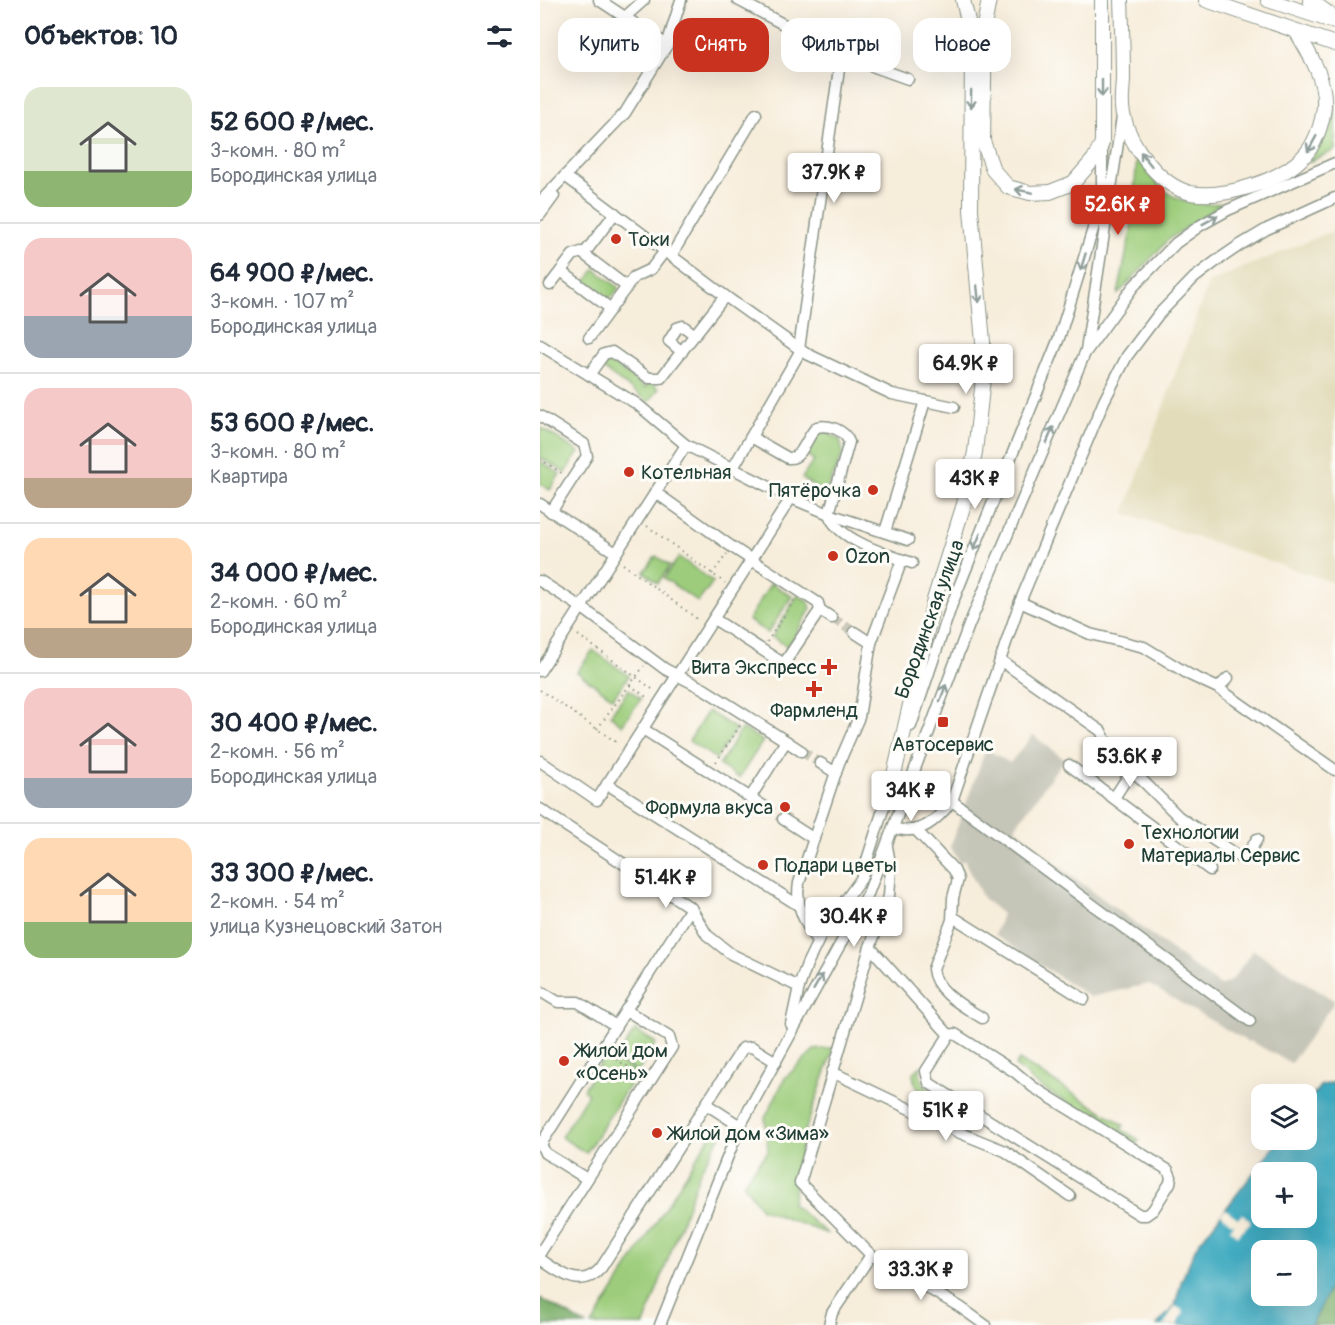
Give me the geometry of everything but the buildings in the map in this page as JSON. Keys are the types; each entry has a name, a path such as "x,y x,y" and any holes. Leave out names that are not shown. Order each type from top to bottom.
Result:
{"main road":[{"path":"893,779 934,600 964,504 975,452 983,379 983,342 971,210 972,38 963,0"},
{"path":"989,0 985,21 983,141 993,170 1008,187 1030,193 1050,192 1073,183 1094,159 1102,143"},
{"name":"Бородинская улица","path":"1102,0 1102,143"},
{"path":"1121,0 1123,113 1134,144 1147,162 1165,180 1189,192 1215,195 1239,190 1285,172 1305,155 1318,132 1324,107 1323,87 1317,69 1296,31"},
{"path":"1206,0 1335,44"},
{"path":"1268,0 1335,20"},
{"path":"1310,0 1335,20"}],"street":[{"path":"599,0 667,45"},
{"path":"625,17 644,0"},
{"path":"540,202 625,113 667,45 681,0"},
{"path":"738,0 781,23"},
{"path":"733,468 800,350 839,72"},
{"path":"888,72 908,79"},
{"path":"1085,353 1123,113"},
{"path":"589,338 637,275 654,266 668,253 756,114"},
{"name":"Бородинская улица","path":"789,1033 799,987 817,942 829,920 861,879 952,604 1059,338 1102,200 1102,143"},
{"path":"1085,353 1133,287 1176,243 1201,225 1228,210 1335,163"},
{"path":"566,177 800,350 892,394 954,408"},
{"path":"540,215 566,177"},
{"path":"893,828 916,830 935,819 952,801 1020,602 1114,381 1127,356 1158,315 1194,278 1240,245 1268,229 1335,198"},
{"path":"584,254 615,213"},
{"path":"550,285 575,254 581,252 627,287"},
{"path":"561,271 611,309"},
{"path":"589,375 604,354 612,352 649,378 657,379 666,374 725,296"},
{"path":"682,352 671,344 670,337 677,328 682,326 695,335"},
{"path":"540,345 644,409 686,445 791,498 829,514 908,540"},
{"name":"Бородинская улица","path":"660,1325 740,1126 776,1062 789,1033 868,894 969,625 1085,353"},
{"path":"885,532 925,401"},
{"path":"540,416 586,447 587,456 551,512"},
{"path":"751,436 792,459 798,456 813,431 819,426 829,426 848,436 849,444 829,514 832,523 872,549 907,561 871,643 859,717 836,773 799,883 798,905 803,919 817,942"},
{"path":"540,669 686,445"},
{"path":"655,492 732,547 818,603 820,610 832,618"},
{"path":"540,761 597,800 791,498"},
{"path":"540,504 615,555"},
{"path":"540,581 650,657 700,686 801,751"},
{"path":"1020,602 1090,634 1144,647 1190,675 1218,687 1335,770"},
{"path":"711,623 781,662 786,661 820,610"},
{"path":"854,632 871,643"},
{"path":"1000,660 1101,731 1108,746 1179,817 1244,860 1257,839"},
{"path":"1218,687 1228,678"},
{"path":"642,729 765,807"},
{"path":"750,798 786,741"},
{"path":"820,763 836,773"},
{"path":"1069,765 1210,870"},
{"path":"1114,798 1132,770"},
{"path":"607,784 798,905"},
{"path":"952,801 1250,1021"},
{"path":"540,809 691,908 707,935 731,954 799,987"},
{"path":"783,819 814,839"},
{"path":"916,830 956,873 958,883 953,898 952,917 933,969 934,976 952,997 982,1018"},
{"path":"886,847 891,868 889,896 870,948 800,1183 871,1255 960,1307 985,1325"},
{"path":"587,1179 545,1152 542,1144 691,908"},
{"path":"952,917 1084,999"},
{"path":"870,948 949,1035"},
{"path":"540,991 558,1002 578,1002 616,1026"},
{"path":"540,1252 672,1047 672,1041 626,1010"},
{"path":"955,1034 1033,1087 1168,1170 1171,1177 1170,1184 1153,1210 1146,1215 1140,1215 929,1083 926,1071 949,1035 955,1034"},
{"path":"540,1259 573,1279 585,1278 598,1272 744,1048 752,1047 776,1062"},
{"path":"832,1072 958,1132 1005,1151 1070,1196"},
{"path":"706,1104 740,1126"},
{"path":"829,1325 832,1313 871,1255"}],"path":[{"path":"540,459 572,480"},
{"path":"638,519 733,589"},
{"path":"712,574 732,547"},
{"path":"615,555 711,623"},
{"path":"762,650 800,591"},
{"path":"568,628 636,677 661,701"},
{"path":"597,729 650,657"},
{"path":"630,685 661,701"},
{"path":"540,690 629,751"},
{"path":"710,772 746,716"},
{"path":"601,1049 650,1081"}],"shaded area":[{"path":"1335,230 1335,583 1124,513 1209,282"},
{"path":"1033,735 1064,759 1015,827 1052,861 1220,986 1232,980 1253,950 1335,1001 1291,1063 1248,1042 1148,984 1090,997 995,935 1002,914 983,898 964,860 960,862 950,847 986,749 1010,763"}],"green space":[{"path":"1335,102 1335,150 1308,162 1326,134"},
{"path":"1137,158 1155,181 1172,196 1194,203 1223,203 1169,239 1118,294 1131,230"},
{"path":"595,269 618,287 609,300 584,284"},
{"path":"609,361 645,388 650,382 659,389 649,402 603,369"},
{"path":"540,427 579,452 565,473 540,457"},
{"path":"824,430 840,440 843,453 825,494 802,478 814,460 805,454 817,432"},
{"path":"540,461 560,474 550,490 540,484"},
{"path":"656,556 670,566 658,583 644,572"},
{"path":"679,557 713,582 698,602 664,578"},
{"path":"771,583 792,596 768,633 748,620"},
{"path":"798,595 809,602 811,609 788,647 772,637"},
{"path":"593,650 629,676 613,698 577,672"},
{"path":"629,689 641,699 622,725 610,715"},
{"path":"708,711 736,729 716,759 689,741"},
{"path":"742,728 763,741 739,778 719,765"},
{"path":"635,1030 656,1043 638,1072 617,1058"},
{"path":"834,1048 804,1134 792,1204 828,1234 761,1209 743,1183 768,1151 765,1118 785,1078 814,1050"},
{"path":"606,1054 637,1073 586,1153 561,1137 588,1094 583,1090"},
{"path":"1019,1060 1124,1125 1121,1129 1139,1140 1136,1145 1034,1083 1015,1066"},
{"path":"921,1066 921,1079 924,1084 951,1103 950,1105 920,1092 914,1081 913,1073"},
{"path":"712,1133 722,1134 701,1169 644,1325 592,1325"},
{"path":"1335,1277 1335,1325 1312,1325"},
{"path":"540,1298 586,1325 540,1325"}],"water":[{"path":"1335,1082 1335,1277 1312,1325 1157,1325 1175,1306 1181,1282 1196,1247 1251,1176 1251,1228 1317,1228 1317,1162 1262,1162 1271,1150 1317,1150 1317,1090 1320,1086"}],"pier":[{"path":"1225,1209 1238,1218 1243,1214 1251,1222 1237,1236 1230,1229 1235,1222 1232,1224 1221,1214"},
{"path":"1175,1306 1184,1311 1177,1325 1164,1325"}],"tunnel":[{"path":"832,618 854,632"},
{"path":"801,751 820,763"},
{"path":"765,807 783,819"}],"place":[{"name":"Токи","path":"616,239"},
{"name":"Котельная","path":"629,472"},
{"name":"Пятёрочка","path":"873,490"},
{"name":"Ozon","path":"833,556"},
{"name":"Вита Экспресс","path":"829,667"},
{"name":"Фармленд","path":"814,689"},
{"name":"Автосервис","path":"943,722"},
{"name":"Формула вкуса","path":"785,807"},
{"name":"Технологии Материалы Сервис","path":"1129,844"},
{"name":"Подари цветы","path":"763,865"},
{"name":"Жилой дом «Осень»","path":"564,1061"},
{"name":"Жилой дом «Зима»","path":"657,1133"}]}
